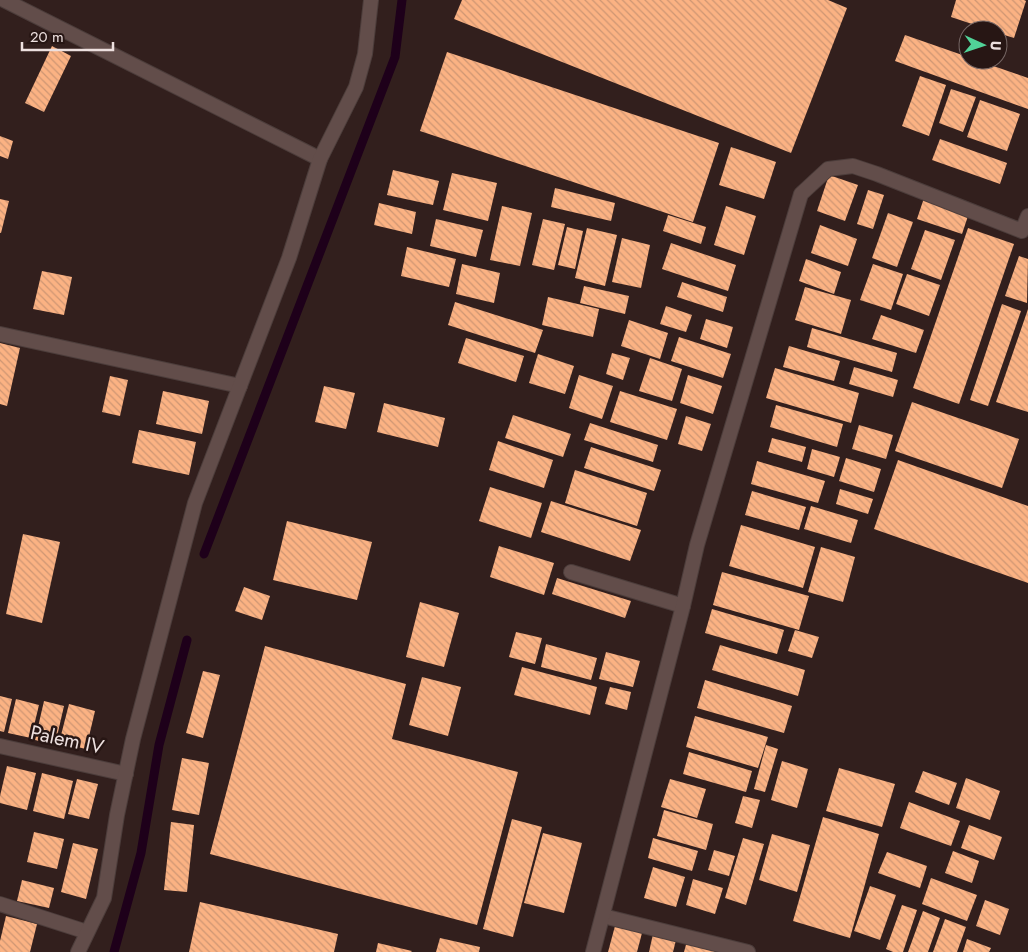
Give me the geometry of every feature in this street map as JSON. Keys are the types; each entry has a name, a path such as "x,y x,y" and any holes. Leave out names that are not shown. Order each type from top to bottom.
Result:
{"street":[{"path":"4,0 320,159"},
{"path":"78,952 104,898 133,739 195,503 289,258 320,159 356,87 365,54 371,0"},
{"path":"592,952 683,606 697,544 801,194 828,169 853,166 1025,232 1028,216"},
{"path":"0,334 240,386"},
{"path":"572,572 683,606"},
{"name":"Palem IV","path":"0,746 126,774"},
{"path":"0,904 88,932"},
{"path":"603,916 748,952"}],"building":[{"path":"462,0 828,0 847,8 791,153 454,19"},
{"path":"956,0 1026,1 1014,38 1008,36 1008,20 960,20 951,17"},
{"path":"905,35 958,54 958,70 1005,70 1028,78 1028,109 895,61"},
{"path":"52,46 71,56 44,112 25,103"},
{"path":"447,52 719,143 693,222 420,131"},
{"path":"920,76 946,85 929,136 902,126"},
{"path":"951,89 976,97 963,132 939,123"},
{"path":"980,100 1020,114 1007,151 967,137"},
{"path":"0,136 13,141 8,159 0,156"},
{"path":"940,139 1007,163 1000,184 932,160"},
{"path":"731,147 776,162 764,199 719,185"},
{"path":"393,170 439,181 433,205 387,195"},
{"path":"452,173 497,183 488,221 443,210"},
{"path":"829,175 858,185 845,221 817,211"},
{"path":"555,188 615,203 611,221 551,207"},
{"path":"868,190 884,195 873,229 857,224"},
{"path":"924,198 969,213 962,234 917,219"},
{"path":"0,199 9,201 1,233 0,233"},
{"path":"379,203 416,212 412,234 374,225"},
{"path":"502,206 532,213 520,266 490,260"},
{"path":"726,206 756,216 744,255 714,245"},
{"path":"888,213 913,222 897,267 872,258"},
{"path":"668,215 706,227 701,244 663,231"},
{"path":"436,219 483,230 476,257 430,246"},
{"path":"543,219 565,224 554,270 532,265"},
{"path":"820,225 857,239 848,266 811,253"},
{"path":"567,227 583,231 575,269 558,265"},
{"path":"587,228 617,235 605,286 575,278"},
{"path":"968,228 1014,244 959,404 913,388"},
{"path":"925,230 955,240 941,280 911,269"},
{"path":"622,238 650,245 641,288 612,282"},
{"path":"671,243 736,265 728,291 662,269"},
{"path":"407,247 456,259 449,287 401,276"},
{"path":"1019,256 1028,259 1027,303 1005,296"},
{"path":"806,259 841,272 834,294 799,281"},
{"path":"462,264 500,273 494,303 456,294"},
{"path":"873,264 903,274 891,310 860,300"},
{"path":"42,271 72,277 64,315 33,309"},
{"path":"907,274 940,285 929,316 896,304"},
{"path":"682,282 727,297 723,312 677,297"},
{"path":"584,286 629,296 625,314 580,303"},
{"path":"805,287 851,300 841,334 795,320"},
{"path":"548,297 599,309 593,337 542,325"},
{"path":"455,302 543,330 535,353 448,325"},
{"path":"1002,304 1021,311 988,406 970,400"},
{"path":"666,306 692,315 686,332 660,324"},
{"path":"1028,309 1028,412 996,402"},
{"path":"881,315 924,330 916,353 872,339"},
{"path":"706,319 733,327 727,348 700,339"},
{"path":"629,320 668,333 660,359 621,346"},
{"path":"812,328 897,353 892,372 807,347"},
{"path":"679,337 731,354 723,378 671,361"},
{"path":"466,338 524,356 516,382 458,363"},
{"path":"0,343 20,348 7,406 0,404"},
{"path":"789,346 840,361 834,381 783,367"},
{"path":"612,353 630,358 623,380 606,374"},
{"path":"538,354 574,366 565,394 529,383"},
{"path":"650,358 682,369 672,401 639,391"},
{"path":"854,367 898,380 893,397 849,384"},
{"path":"775,368 859,393 851,423 766,398"},
{"path":"579,375 613,386 602,419 569,408"},
{"path":"688,375 722,386 713,414 680,403"},
{"path":"110,376 128,380 120,416 102,412"},
{"path":"324,386 355,393 346,429 315,422"},
{"path":"163,391 209,401 202,434 156,424"},
{"path":"620,391 677,409 667,440 610,422"},
{"path":"912,402 1019,439 1002,488 895,451"},
{"path":"384,403 445,418 438,447 377,432"},
{"path":"776,405 843,424 837,447 770,427"},
{"path":"513,415 571,434 563,457 505,438"},
{"path":"686,416 711,424 702,451 678,444"},
{"path":"590,423 658,445 653,462 584,440"},
{"path":"859,425 893,435 886,459 852,449"},
{"path":"139,430 196,442 189,475 132,463"},
{"path":"772,438 806,447 802,462 768,452"},
{"path":"498,441 553,460 544,488 489,470"},
{"path":"591,447 661,470 654,491 584,468"},
{"path":"812,449 840,457 834,477 807,469"},
{"path":"846,458 881,469 874,492 839,481"},
{"path":"898,460 1028,506 1028,583 874,529"},
{"path":"757,461 825,481 818,503 751,484"},
{"path":"575,470 647,493 637,526 565,503"},
{"path":"490,487 542,503 531,538 479,521"},
{"path":"840,489 873,499 868,514 836,504"},
{"path":"752,491 806,507 799,530 745,515"},
{"path":"551,501 641,530 630,561 541,532"},
{"path":"811,506 858,520 851,543 804,529"},
{"path":"287,521 372,542 357,600 273,580"},
{"path":"741,525 815,547 803,588 729,566"},
{"path":"23,534 60,542 42,623 6,614"},
{"path":"499,546 554,563 544,595 490,577"},
{"path":"821,547 855,557 843,602 808,592"},
{"path":"722,572 809,596 799,630 713,605"},
{"path":"557,578 631,601 625,618 552,594"},
{"path":"244,587 270,596 262,620 235,611"},
{"path":"420,602 459,613 444,667 406,657"},
{"path":"712,609 784,630 777,654 705,633"},
{"path":"795,630 819,637 812,658 788,651"},
{"path":"516,632 542,638 535,664 509,657"},
{"path":"546,644 597,658 591,680 541,667"},
{"path":"720,645 805,670 798,696 712,670"},
{"path":"265,646 406,684 392,739 518,772 477,925 210,854"},
{"path":"606,652 640,661 633,687 599,679"},
{"path":"522,667 597,687 590,715 514,695"},
{"path":"203,671 220,675 203,738 186,733"},
{"path":"422,677 461,687 448,736 409,725"},
{"path":"705,680 792,706 784,733 697,708"},
{"path":"610,687 631,692 627,710 605,704"},
{"path":"0,696 12,699 4,732 0,731"},
{"path":"16,699 39,705 31,738 8,733"},
{"path":"44,701 64,706 55,745 35,740"},
{"path":"69,704 95,711 86,749 59,743"},
{"path":"695,716 768,737 758,768 686,747"},
{"path":"766,745 778,749 765,792 754,789"},
{"path":"689,752 752,771 746,792 683,774"},
{"path":"182,758 209,763 199,815 172,810"},
{"path":"782,761 808,769 797,808 771,800"},
{"path":"7,766 36,773 27,810 0,803"},
{"path":"839,768 895,784 882,827 826,811"},
{"path":"923,771 957,783 949,805 915,792"},
{"path":"42,773 73,781 64,819 33,811"},
{"path":"966,778 1000,791 990,820 956,808"},
{"path":"77,779 98,784 89,819 68,814"},
{"path":"670,779 706,789 697,818 661,807"},
{"path":"743,796 760,800 752,828 735,823"},
{"path":"909,802 960,821 951,846 900,828"},
{"path":"664,810 713,824 706,850 657,836"},
{"path":"823,817 879,834 850,938 793,921"},
{"path":"512,819 542,827 513,937 483,929"},
{"path":"171,822 194,825 187,892 164,890"},
{"path":"969,825 1002,837 994,860 961,848"},
{"path":"34,832 64,839 57,869 27,862"},
{"path":"543,833 582,843 564,913 524,903"},
{"path":"772,834 810,845 797,892 759,880"},
{"path":"653,838 698,851 692,871 648,858"},
{"path":"743,838 764,844 746,905 725,898"},
{"path":"73,843 98,849 86,899 61,892"},
{"path":"714,850 735,856 729,876 708,870"},
{"path":"953,851 979,861 972,883 945,873"},
{"path":"887,852 927,866 920,888 878,873"},
{"path":"653,867 685,877 676,907 644,898"},
{"path":"931,878 977,895 967,921 922,904"},
{"path":"693,879 723,888 715,914 686,905"},
{"path":"22,880 54,888 49,908 17,901"},
{"path":"870,886 896,895 880,940 854,931"},
{"path":"985,900 1009,909 1000,935 976,926"},
{"path":"200,902 338,934 334,952 189,952"},
{"path":"902,905 917,910 903,952 893,952 886,949"},
{"path":"923,911 940,918 928,952 908,952"},
{"path":"6,916 37,924 30,952 0,952 0,941"},
{"path":"945,919 966,927 957,952 933,952"},
{"path":"615,926 642,933 637,952 608,952"},
{"path":"653,934 676,940 673,952 649,952"},
{"path":"440,938 480,947 479,952 436,952"},
{"path":"967,939 991,948 989,952 963,952"},
{"path":"687,941 720,952 684,952"},
{"path":"378,943 412,951 376,952"}],"waterway":[{"path":"204,554 395,57 402,0"},
{"path":"114,952 141,853 159,745 187,640"}]}
